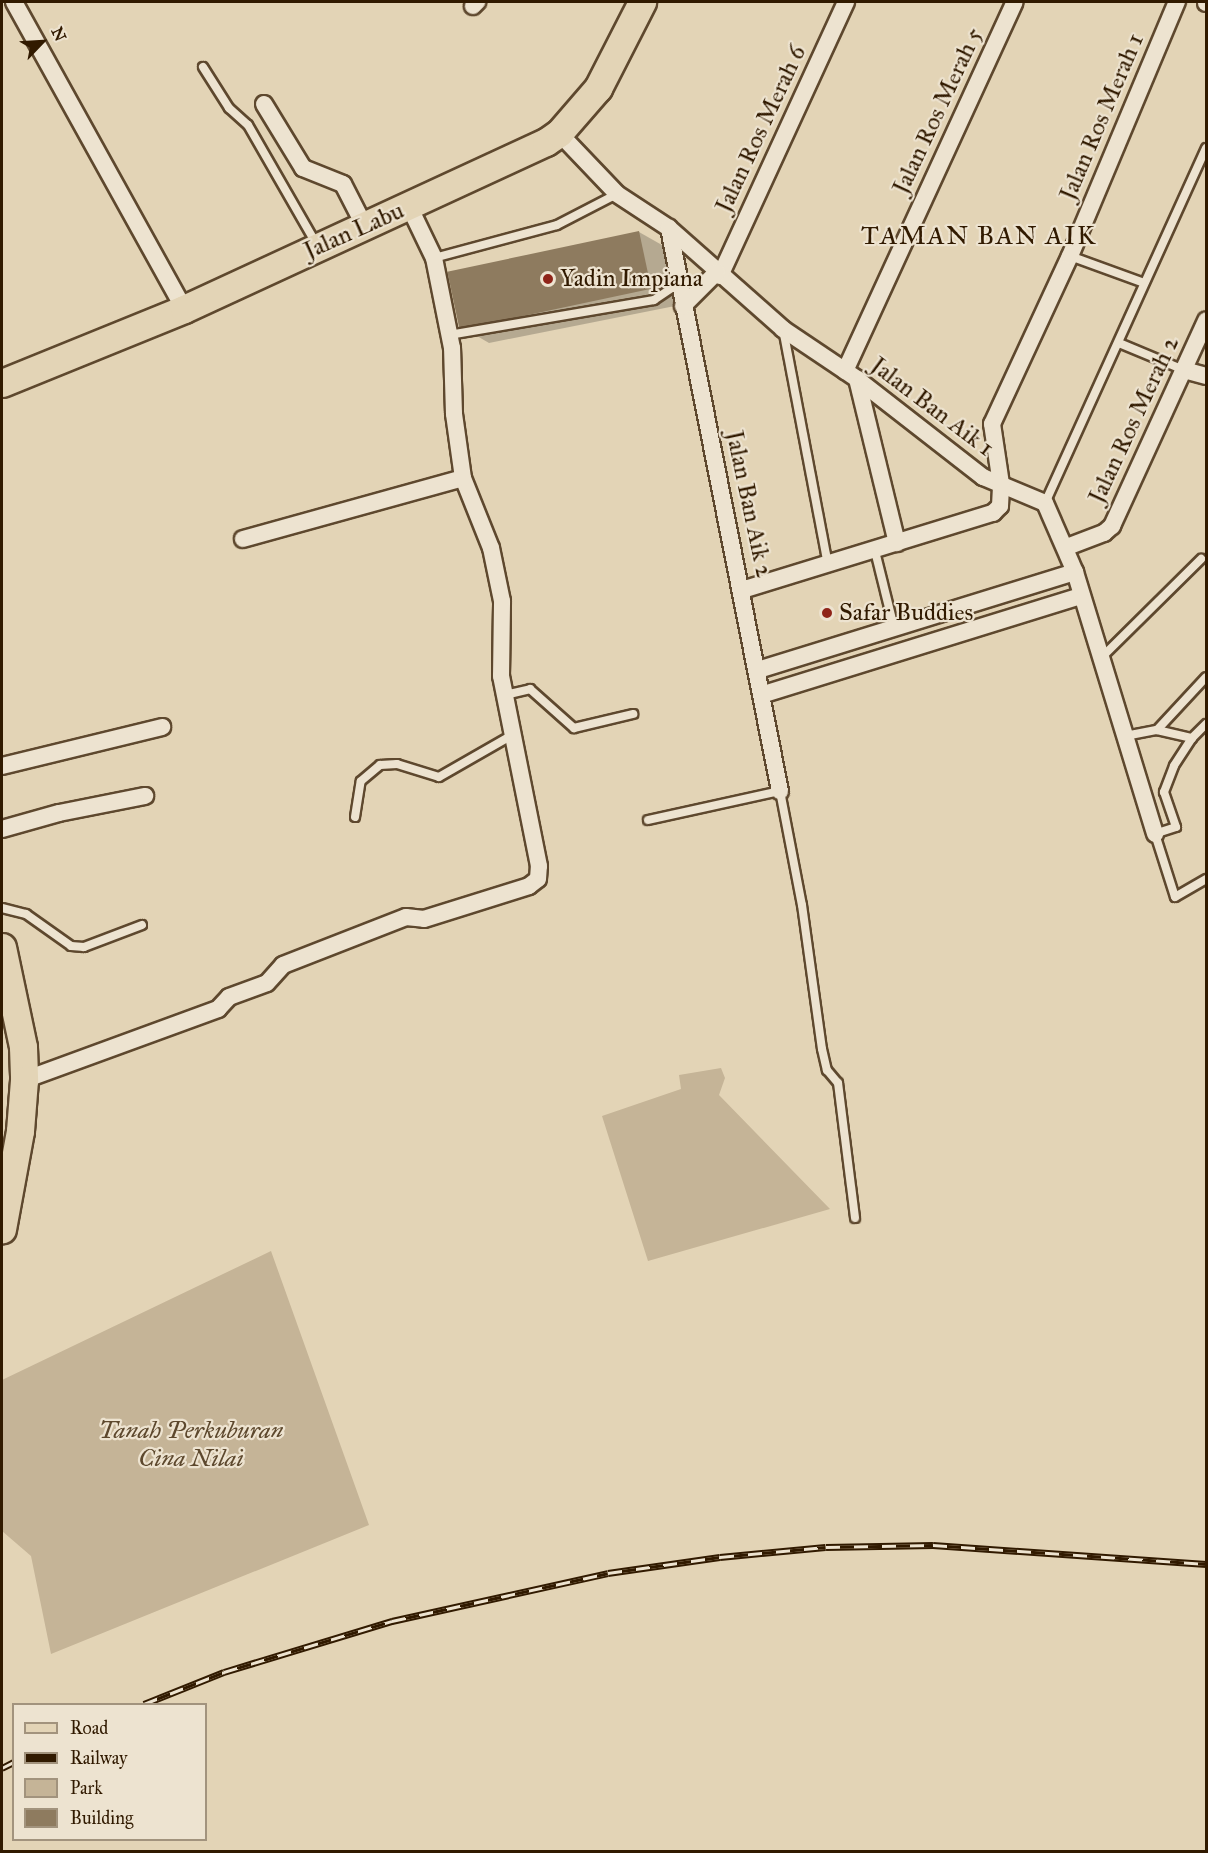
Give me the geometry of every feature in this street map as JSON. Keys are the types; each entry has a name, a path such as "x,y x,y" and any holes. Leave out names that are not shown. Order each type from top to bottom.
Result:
{"main road":[{"name":"Jalan Labu","path":"3,378 184,309 365,227 559,134 598,88 642,2"},
{"path":"2,947 23,1047 24,1080 20,1131 2,1229"}],"street":[{"path":"14,2 184,309"},
{"name":"Jalan Ros Merah 6","path":"718,274 846,2"},
{"name":"Jalan Ros Merah 5","path":"851,375 1015,2"},
{"name":"Jalan Ros Merah 1","path":"1001,484 992,424 1070,255 1171,4"},
{"path":"264,104 303,168 343,184 365,227"},
{"name":"Jalan Ban Aik 1","path":"559,134 617,194 669,228 718,274 783,329 851,375 983,477 1045,503"},
{"path":"24,1080 218,1009 229,997 267,983 283,965 406,917 424,919 530,886 538,879 539,866 501,676 502,601 491,548 463,478 449,335 434,258 410,206"},
{"name":"Jalan Ban Aik 2","path":"669,228 758,670 780,791"},
{"path":"683,306 718,274"},
{"name":"Jalan Ros Merah 2","path":"1066,547 1104,533 1112,525 1206,321"},
{"path":"1184,370 1206,376"},
{"path":"851,375 897,543"},
{"path":"243,540 463,478"},
{"path":"742,590 993,513 1000,506 1001,484"},
{"path":"1045,503 1075,572 1155,834"},
{"path":"758,670 1075,572"},
{"path":"761,695 1081,596"},
{"path":"2,766 162,727"},
{"path":"2,829 77,809 145,796"}],"lane":[{"path":"203,67 230,108 253,134 318,248"},
{"path":"1045,503 1206,148"},
{"path":"434,258 557,225 617,194"},
{"path":"1070,255 1144,283"},
{"path":"449,335 654,300 679,283"},
{"path":"783,329 828,565"},
{"path":"1119,343 1184,370"},
{"path":"875,551 894,628"},
{"path":"1100,659 1201,559"},
{"path":"1157,730 1206,676"},
{"path":"505,695 531,689 574,728 633,714"},
{"path":"1206,724 1192,738 1174,766 1164,792 1176,827 1155,834 1175,897 1206,879"},
{"path":"1125,736 1157,730 1192,738"},
{"path":"355,817 361,781 380,765 397,764 439,777 514,734"},
{"path":"648,820 780,791 802,905 822,1049 827,1070 838,1083 855,1218"},
{"path":"2,908 26,914 71,946 84,947 142,925"}],"green space":[{"path":"721,1068 725,1078 719,1095 830,1209 648,1261 602,1116 681,1089 679,1075"},
{"name":"Tanah Perkuburan Cina Nilai","path":"271,1251 369,1525 51,1654 31,1556 2,1531 2,1380"}],"building":[{"name":"Yadin Impiana","path":"639,231 651,289 460,329 447,272"}],"railway":[{"path":"146,1703 224,1672 392,1621 608,1573 720,1557 826,1547 933,1545 1206,1564"},
{"path":"2,1768 12,1763"}],"place":[{"name":"Yadin Impiana","path":"548,279"},
{"name":"Safar Buddies","path":"827,613"}],"district":[{"name":"TAMAN BAN AIK","path":"979,236"}]}
